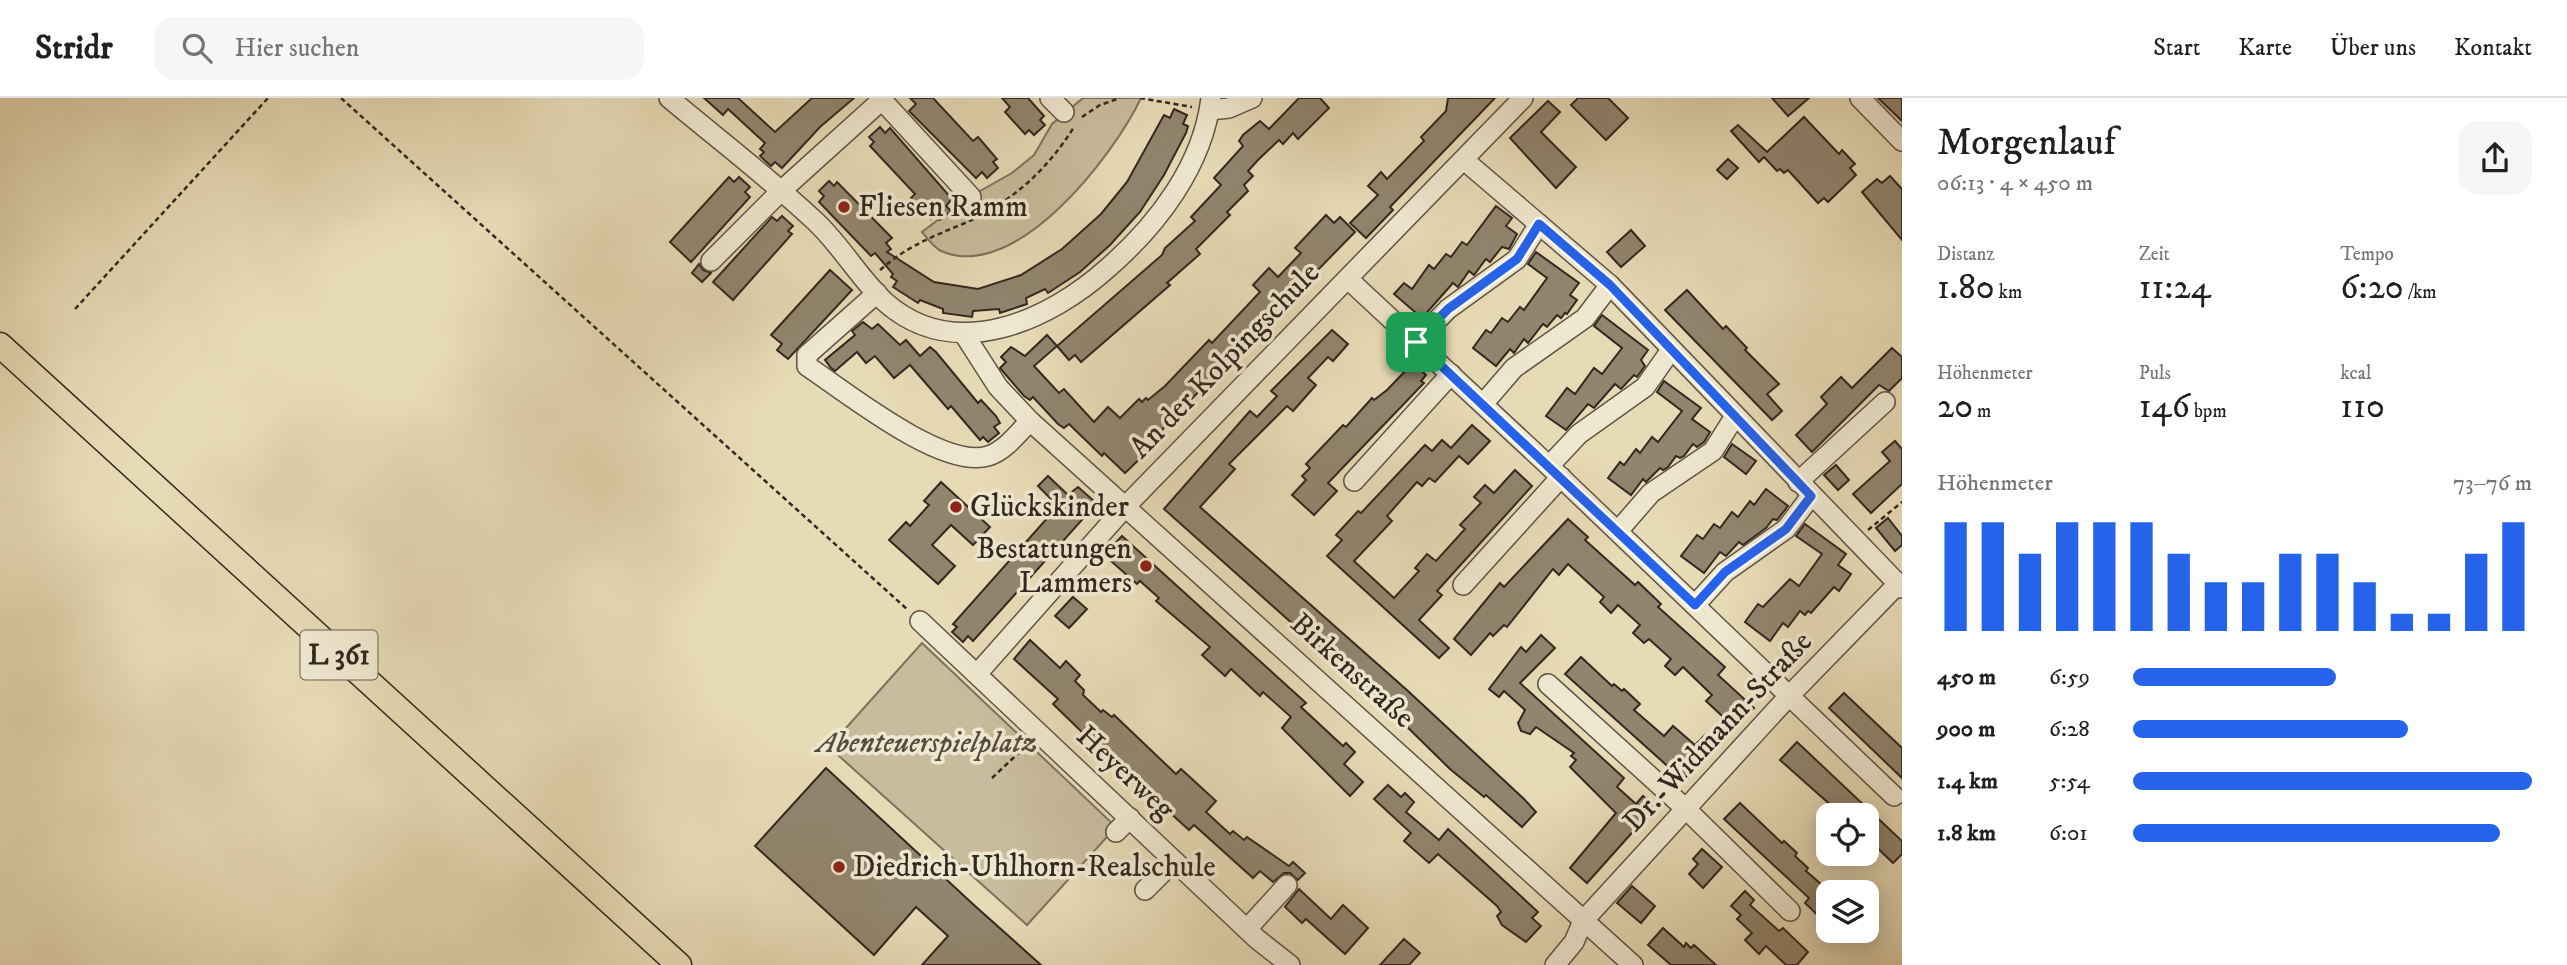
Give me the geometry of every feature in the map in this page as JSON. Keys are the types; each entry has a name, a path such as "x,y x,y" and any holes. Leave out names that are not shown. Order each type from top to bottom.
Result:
{"main road":[{"name":"L 361","path":"0,345 679,965"}],"street":[{"path":"669,98 829,234 891,307 922,324 964,334 993,331 1039,315 1078,292 1114,262 1149,227 1174,194 1196,152 1211,104 1229,108 1252,98"},
{"name":"An der Kolpingschule","path":"977,674 1126,506 1524,98"},
{"path":"1860,98 1902,141"},
{"path":"711,261 781,191 883,99 971,197"},
{"path":"1464,160 1610,285 1900,586"},
{"path":"1416,342 1448,309 1517,259 1539,224"},
{"path":"1348,279 1618,531 1894,796"},
{"path":"1483,404 1514,368 1585,318 1610,285"},
{"path":"872,287 807,355 807,366 929,446 946,454 968,458 989,456 1005,446 1030,421"},
{"name":"Birkenstraße","path":"964,334 993,381 1030,421 1633,965"},
{"path":"1463,585 1555,472 1579,434 1646,387 1671,350"},
{"path":"1354,481 1451,374"},
{"path":"1695,605 1725,572 1786,529 1805,489 1885,402"},
{"path":"1618,531 1651,493 1713,451 1735,416"},
{"name":"Dr.-Widmann-Straße","path":"1583,921 1789,696 1900,586"},
{"name":"Heyerweg","path":"920,621 1039,733 1123,825 1174,861 1290,965"},
{"path":"1548,684 1686,809 1790,911"},
{"path":"1145,890 1174,861"},
{"path":"1247,929 1287,885"},
{"path":"1556,964 1574,942 1583,921"}],"path":[{"path":"75,309 268,98"},
{"path":"341,98 920,621"},
{"path":"872,287 913,244 971,220 1020,190 1049,165 1081,118 1100,105 1121,98"},
{"path":"1140,98 1211,104"},
{"path":"1855,541 1902,502"},
{"path":"992,778 1039,733"}],"green space":[{"path":"1083,98 1141,98 1109,151 1059,208 1030,232 1000,249 970,256 941,251 933,245 922,232 964,200 1012,173 1034,155 1052,124"},
{"name":"Abenteuerspielplatz","path":"922,643 1116,827 1027,925 829,747"}],"building":[{"path":"704,98 738,98 775,132 812,98 854,98 820,127 782,168 775,162 771,166 760,156 764,152 760,149 765,143 728,109 723,115"},
{"path":"910,98 933,98 973,141 978,137 997,159 993,162 998,168 987,178 982,172 976,178 909,111 916,104"},
{"path":"1002,98 1028,98 1044,116 1040,120 1045,125 1034,135 1029,130 1025,134 1005,112 1010,107"},
{"path":"1299,98 1320,98 1329,108 1298,139 1293,133 1283,144 1279,140 1248,171 1253,176 1244,185 1248,191 1227,212 1230,215 1196,249 1200,254 1167,283 1170,285 1081,362 1075,355 1069,360 1057,346 1162,255 1165,248 1195,221 1191,217 1221,185 1214,178 1243,146 1239,141 1243,135 1260,121 1269,129"},
{"path":"1448,98 1495,98 1390,207 1393,210 1366,238 1350,223 1378,195 1368,186 1381,172 1387,179 1424,141 1421,137 1446,111"},
{"path":"1578,98 1608,98 1628,118 1606,140 1571,105"},
{"path":"1772,98 1809,98 1788,116"},
{"path":"1878,98 1902,98 1902,121"},
{"path":"1548,101 1560,112 1541,132 1576,167 1556,188 1510,138"},
{"path":"1174,109 1187,115 1183,124 1188,126 1186,133 1164,175 1140,212 1110,245 1080,272 1048,293 1045,289 1026,298 1027,304 1000,313 999,309 973,311 972,317 943,313 943,309 920,300 918,303 893,287 897,281 891,277 893,274 875,253 871,256 819,202 824,196 819,191 829,181 834,186 837,182 892,238 886,243 891,249 887,252 934,282 978,289 1021,275 1062,249 1101,214 1127,182 1164,115 1170,118"},
{"path":"1804,117 1839,154 1842,150 1855,164 1850,168 1856,175 1828,202 1824,198 1818,203 1788,170 1784,173 1780,169 1777,171 1764,157 1759,162 1731,131 1738,125 1767,152"},
{"path":"880,127 885,133 890,128 952,199 946,206 951,211 940,220 935,215 931,219 911,198 915,194 870,146 874,142 869,137"},
{"path":"1728,159 1738,168 1727,179 1717,170"},
{"path":"1890,176 1902,189 1902,240 1862,192 1877,179 1882,183"},
{"path":"729,177 734,182 739,177 750,187 745,192 750,197 691,262 670,242"},
{"path":"1496,206 1512,218 1506,226 1517,234 1509,249 1502,247 1490,262 1486,259 1474,275 1469,271 1458,287 1453,283 1422,318 1394,294 1404,283 1412,289 1429,265 1434,269 1446,254 1451,257 1462,242 1467,245"},
{"path":"1326,215 1334,223 1340,217 1355,232 1167,424 1149,446 1151,448 1125,473 1104,453 1102,456 1069,424 1064,428 1033,397 1030,400 1024,396 1000,368 1006,362 1001,357 1011,347 1025,356 1047,335 1057,346 1034,366 1059,393 1064,389 1094,422 1108,407 1120,418 1139,399 1142,402 1146,398 1148,400 1165,386 1209,340 1212,343 1260,292 1253,285 1269,268 1278,277 1301,253 1295,248"},
{"path":"782,216 793,226 788,231 792,234 733,300 713,282 772,217 777,221"},
{"path":"1631,230 1645,246 1621,267 1607,252"},
{"path":"1536,252 1579,283 1570,295 1577,300 1567,314 1561,318 1557,315 1547,327 1543,324 1528,343 1524,339 1514,353 1510,349 1496,366 1473,348 1486,330 1491,333 1502,318 1508,322 1520,307 1524,310 1547,278 1528,264"},
{"path":"699,264 703,270 711,273 702,282 692,273"},
{"path":"830,270 852,290 788,359 777,350 782,344 771,335"},
{"path":"1687,290 1723,329 1726,326 1747,348 1745,350 1779,384 1767,394 1782,411 1772,420 1665,310"},
{"path":"1602,315 1648,350 1641,360 1645,366 1637,377 1634,375 1621,389 1615,384 1594,408 1588,404 1566,430 1546,416 1567,388 1575,394 1594,368 1602,374 1622,348 1594,326"},
{"path":"863,322 872,329 878,324 900,345 906,340 920,356 930,347 978,403 981,400 996,416 1000,423 994,427 999,433 988,442 983,437 980,440 951,406 948,409 910,365 894,378 875,356 866,363 857,352 835,371 831,368 825,360 855,335 852,331"},
{"path":"1332,330 1348,344 1333,361 1328,357 1308,378 1316,385 1293,411 1287,406 1229,464 1235,469 1200,507 1408,691 1524,799 1536,812 1522,827 1486,795 1484,797 1450,769 1396,716 1164,509 1250,411 1257,417 1277,396 1271,391"},
{"path":"1892,348 1902,357 1902,378 1889,391 1879,385 1812,452 1796,435 1827,404 1821,397 1841,377 1852,388"},
{"path":"1413,363 1426,375 1421,381 1424,383 1328,483 1337,491 1314,515 1292,495 1306,480 1302,476 1310,468 1306,464 1343,425 1346,427 1372,398 1374,400 1387,390"},
{"path":"1664,381 1701,408 1692,419 1710,432 1697,447 1693,444 1684,456 1676,456 1668,467 1663,470 1660,468 1646,482 1643,479 1631,495 1608,478 1620,462 1624,465 1636,449 1640,453 1652,437 1658,442 1682,411 1657,392"},
{"path":"1472,425 1490,441 1468,464 1459,456 1435,482 1429,478 1422,486 1417,482 1387,516 1392,521 1354,561 1394,598 1419,571 1415,568 1427,554 1436,561 1465,529 1460,525 1481,503 1474,497 1485,485 1494,493 1515,470 1532,486 1437,591 1442,595 1419,620 1449,648 1439,658 1327,556 1342,540 1336,535 1358,511 1361,513 1425,445 1432,451 1442,440 1451,448"},
{"path":"1895,441 1902,449 1902,484 1871,513 1853,494 1890,461 1882,452"},
{"path":"1732,444 1756,461 1746,474 1724,457"},
{"path":"1836,465 1849,480 1838,490 1824,475"},
{"path":"1048,476 1068,495 1078,487 1094,501 1088,508 1090,511 973,641 968,636 963,642 952,632 957,627 953,624 1058,506 1038,486"},
{"path":"941,482 990,527 973,545 951,525 932,545 955,566 938,584 889,540 906,522 910,526 929,505 924,501"},
{"path":"1766,489 1788,506 1777,520 1773,519 1766,528 1743,545 1739,542 1726,556 1720,552 1704,573 1681,556 1697,535 1703,539 1714,524 1720,528 1732,512 1738,517 1750,501 1754,505"},
{"path":"1888,518 1902,536 1902,545 1895,551 1876,528"},
{"path":"1568,519 1588,537 1585,540 1635,585 1638,582 1661,604 1658,607 1725,667 1718,675 1754,708 1735,728 1706,701 1712,695 1683,667 1675,675 1665,666 1671,659 1649,639 1644,643 1633,633 1640,625 1618,605 1611,613 1600,602 1604,597 1568,564 1559,575 1553,569 1507,627 1504,625 1493,636 1490,633 1471,655 1454,639 1500,583 1504,587"},
{"path":"1805,524 1846,554 1838,565 1851,574 1839,591 1834,587 1811,613 1808,611 1805,615 1800,611 1788,627 1783,623 1770,641 1745,622 1758,604 1763,607 1790,579 1799,586 1822,554 1796,536"},
{"path":"1122,536 1306,703 1301,707 1343,746 1346,743 1355,752 1344,764 1363,782 1350,796 1282,728 1291,717 1263,692 1260,696 1231,669 1225,676 1202,655 1210,647 1156,601 1159,598 1140,581 1137,584 1104,555"},
{"path":"1073,597 1087,609 1069,628 1055,616"},
{"path":"1541,635 1555,648 1520,683 1624,778 1617,787 1636,804 1643,796 1655,807 1587,883 1570,868 1616,813 1570,767 1576,760 1571,756 1574,753 1536,727 1530,734 1521,731 1518,723 1525,710 1504,691 1499,697 1489,689 1521,647 1526,652"},
{"path":"1030,640 1060,668 1066,661 1080,675 1075,681 1084,690 1083,695 1101,712 1103,710 1112,717 1114,715 1176,774 1181,769 1216,801 1206,812 1230,834 1233,831 1244,840 1247,837 1289,866 1293,862 1305,873 1298,880 1290,873 1284,873 1273,882 1260,871 1253,878 1194,825 1189,830 1155,799 1153,801 1053,704 1058,699 1014,659"},
{"path":"1581,657 1612,686 1614,684 1622,691 1624,689 1640,704 1634,710 1664,736 1673,726 1695,745 1705,735 1716,745 1683,780 1565,674"},
{"path":"1844,693 1902,748 1902,778 1829,708"},
{"path":"1797,742 1862,803 1828,803 1780,760"},
{"path":"826,768 1041,965 922,965 948,936 916,907 874,955 755,846"},
{"path":"1388,785 1401,797 1405,793 1414,802 1406,812 1439,840 1448,829 1538,912 1532,918 1541,926 1526,942 1502,925 1497,916 1501,912 1497,906 1438,854 1429,863 1404,841 1411,833 1374,799"},
{"path":"1740,803 1782,843 1784,841 1797,853 1795,856 1816,880 1816,914 1805,903 1809,898 1724,819"},
{"path":"1879,819 1902,841 1902,854 1893,863 1879,850"},
{"path":"1702,849 1722,867 1703,888 1689,874 1698,864 1693,859"},
{"path":"1632,886 1655,906 1641,923 1617,903"},
{"path":"1299,889 1331,919 1343,905 1368,928 1345,954 1306,919 1302,923 1285,907"},
{"path":"1745,891 1754,900 1750,905 1779,931 1783,928 1808,952 1797,965 1786,965 1766,946 1759,954 1745,940 1752,933 1737,919 1741,915 1731,906"},
{"path":"1663,928 1684,947 1686,943 1691,948 1694,945 1716,965 1671,965 1648,945"},
{"path":"1404,939 1420,953 1409,965 1380,965"}],"place":[{"name":"Fliesen Ramm","path":"844,207"},
{"name":"Glückskinder","path":"956,507"},
{"name":"Bestattungen Lammers","path":"1146,566"},
{"name":"Diedrich-Uhlhorn-Realschule","path":"839,867"}],"route":[{"path":"1539,224 1610,285 1811,496 1786,529 1725,572 1695,605 1416,342 1448,309 1517,259 1539,224"}]}
